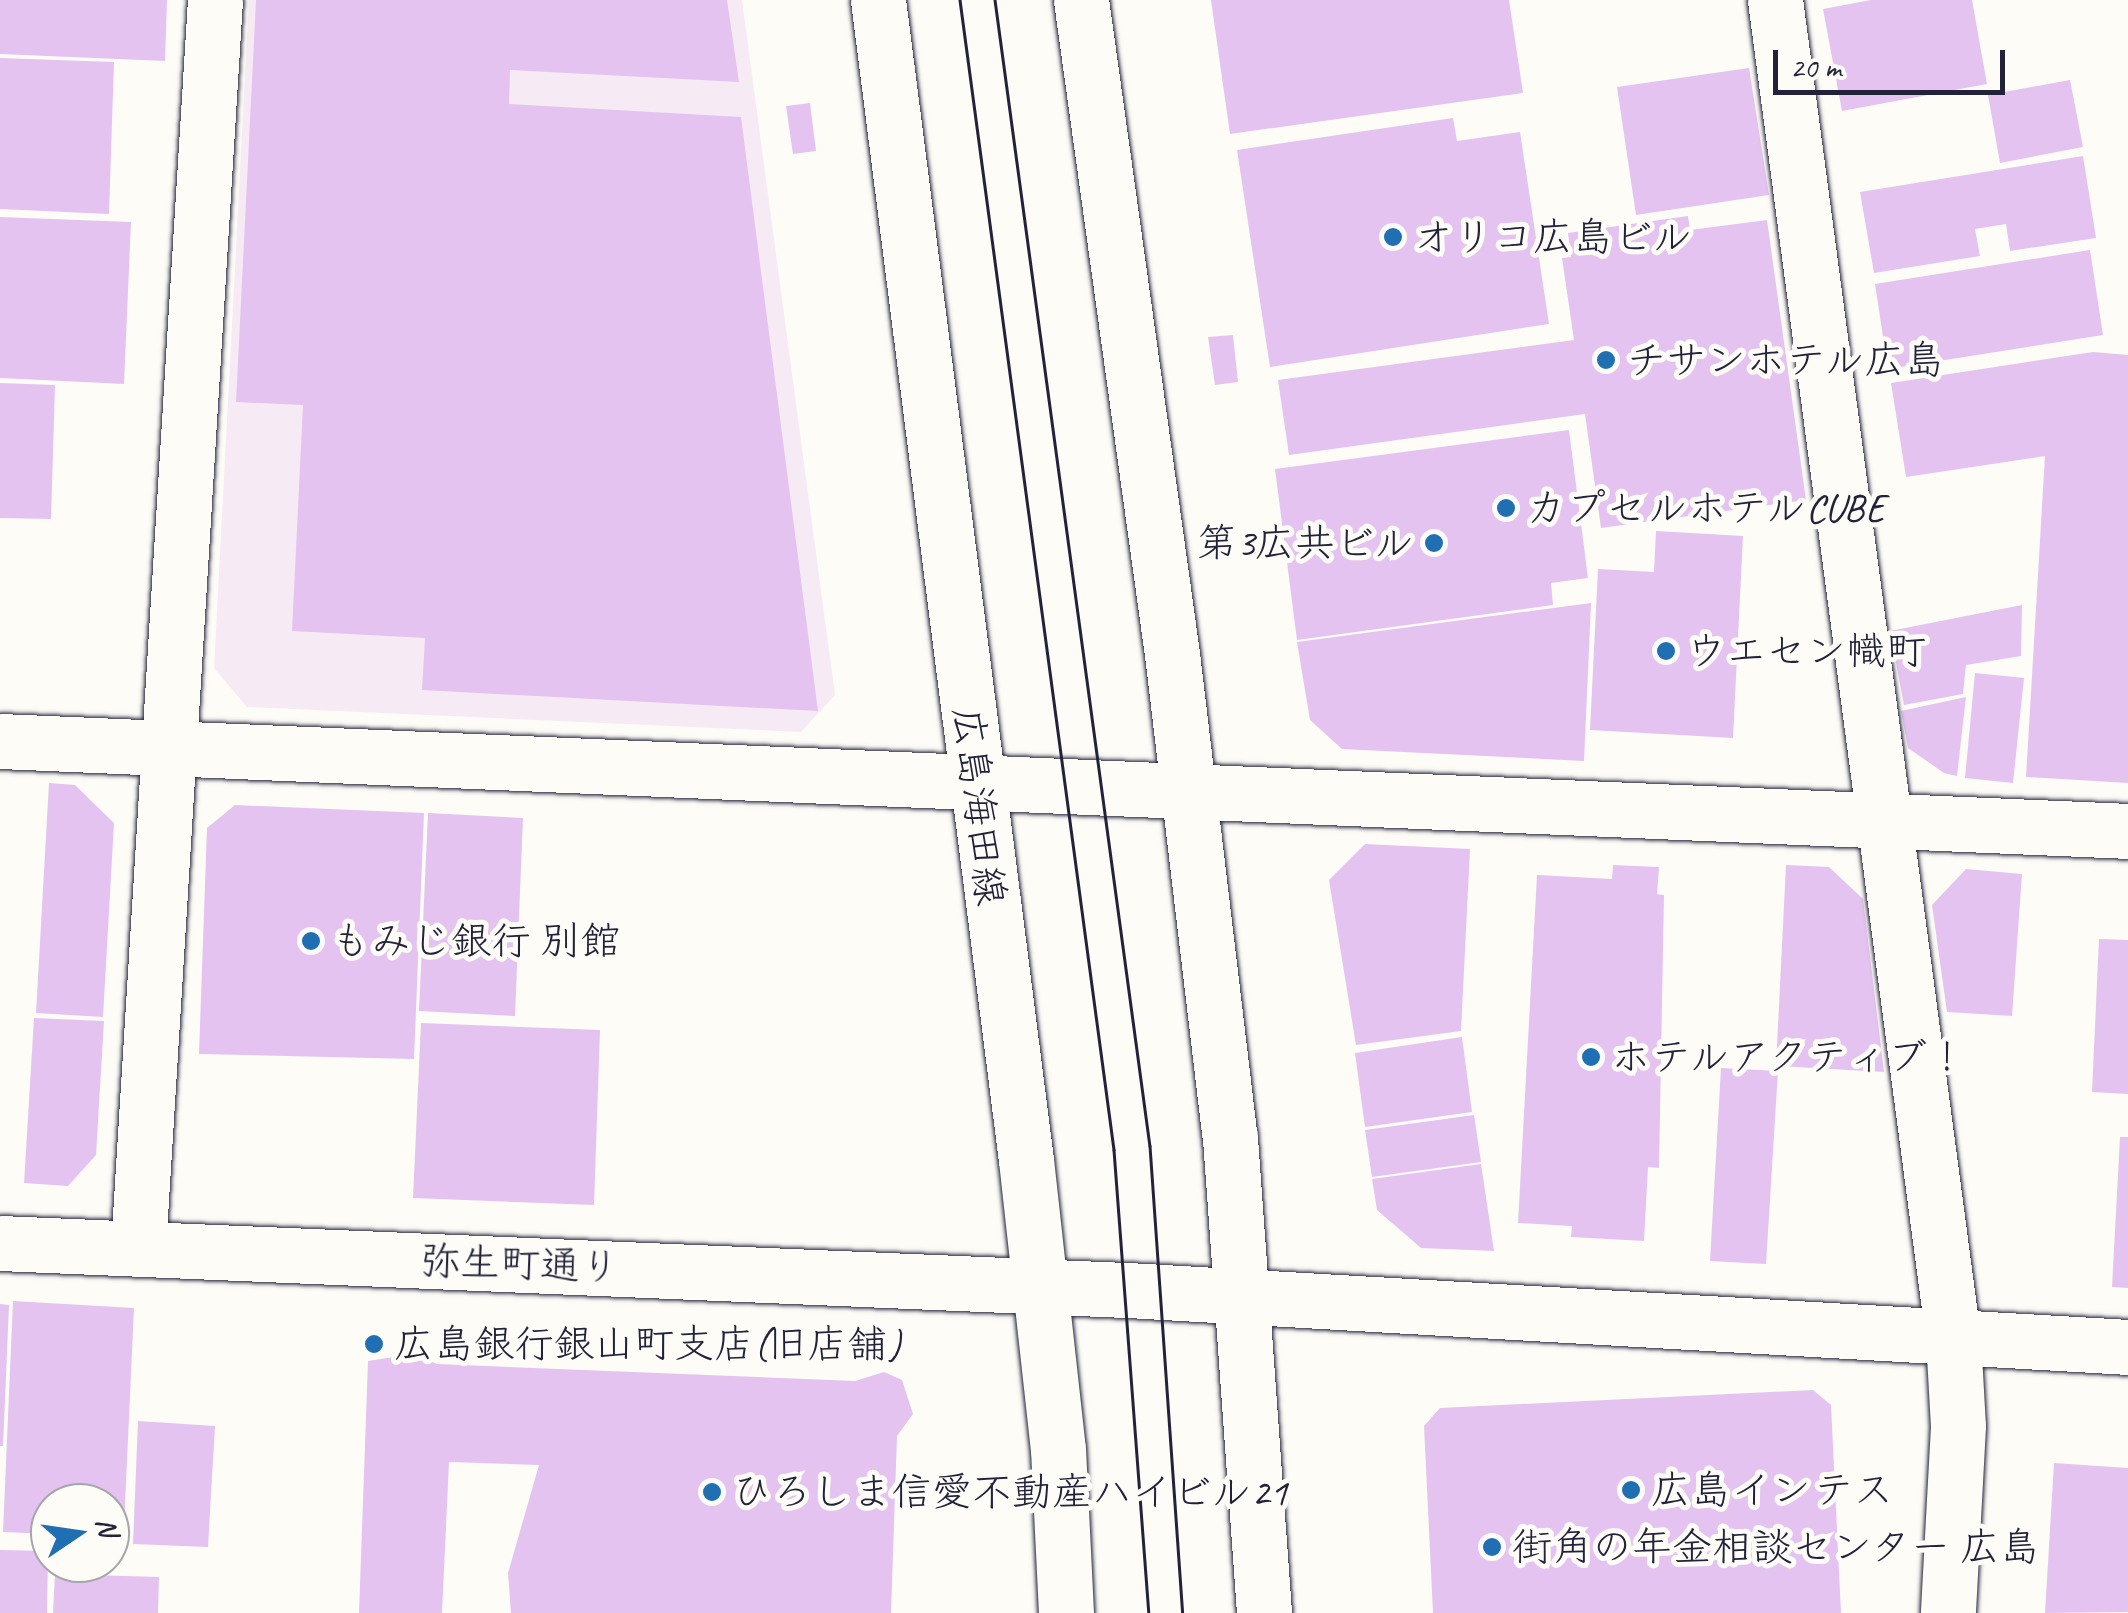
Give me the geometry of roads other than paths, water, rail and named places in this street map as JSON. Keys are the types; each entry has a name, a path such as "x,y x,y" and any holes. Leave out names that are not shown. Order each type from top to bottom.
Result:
{"street":[{"path":"138,1248 164,746 215,0"},
{"name":"広島海田線","path":"878,0 1040,1286 1066,1613"},
{"path":"1080,0 1189,790 1244,1296 1264,1613"},
{"path":"1775,0 1953,1337 1958,1426 1948,1613"},
{"path":"0,741 2128,831"},
{"name":"弥生町通り","path":"0,1243 1040,1286 2128,1347"}],"tram line":[{"path":"960,0 1114,1150 1149,1613"},
{"path":"995,0 1150,1146 1183,1613"}],"place":[{"name":"オリコ広島ビル","path":"1393,237"},
{"name":"チサンホテル広島","path":"1606,360"},
{"name":"カプセルホテルCUBE","path":"1506,508"},
{"name":"第3広共ビル","path":"1434,543"},
{"name":"ウエセン幟町","path":"1666,651"},
{"name":"もみじ銀行 別館","path":"311,941"},
{"name":"ホテルアクティブ！","path":"1591,1057"},
{"name":"広島銀行銀山町支店(旧店舗)","path":"374,1344"},
{"name":"広島インテス","path":"1631,1490"},
{"name":"ひろしま信愛不動産ハイビル21","path":"712,1492"},
{"name":"街角の年金相談センター 広島","path":"1492,1547"}]}
